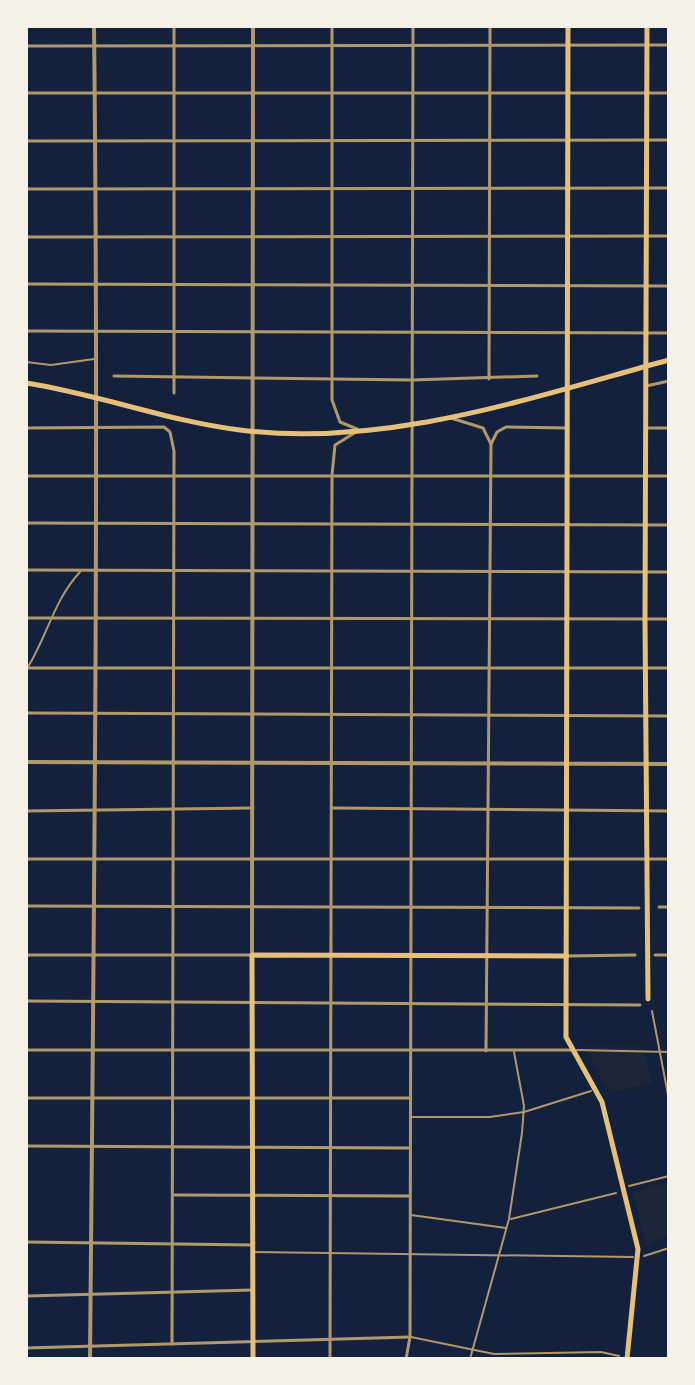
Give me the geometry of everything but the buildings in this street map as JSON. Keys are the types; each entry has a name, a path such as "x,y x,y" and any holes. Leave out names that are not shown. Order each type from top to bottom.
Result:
{"main road":[{"path":"568,26 570,331 566,1037 602,1102 638,1249 627,1359"},
{"path":"647,26 645,764 648,999"},
{"path":"26,383 242,430 359,430 451,418 669,360"},
{"path":"253,1359 252,955 567,956"}],"street":[{"path":"90,1359 94,1242 94,26"},
{"path":"174,26 174,393"},
{"path":"26,955 252,955 253,476 250,331 253,26"},
{"path":"332,26 332,380 335,415 340,422 359,430"},
{"path":"406,1359 410,1337 413,26"},
{"path":"489,379 490,26"},
{"path":"26,46 253,43 669,45"},
{"path":"26,93 669,93"},
{"path":"26,141 669,140"},
{"path":"26,189 669,188"},
{"path":"26,237 669,236"},
{"path":"26,284 669,286"},
{"path":"26,331 669,333"},
{"path":"26,362 51,365 95,362"},
{"path":"114,376 332,380 537,376"},
{"path":"646,384 669,381"},
{"path":"451,418 483,428 491,444"},
{"path":"486,1051 491,444 497,432 506,427 569,424"},
{"path":"26,428 164,427 170,432 174,451 172,1344"},
{"path":"646,428 669,428"},
{"path":"330,1359 332,475 335,445 359,430"},
{"path":"26,476 669,476"},
{"path":"26,523 669,525"},
{"path":"26,570 669,572"},
{"path":"81,571 63,591 27,668 669,668"},
{"path":"26,618 669,619"},
{"path":"26,713 669,716"},
{"path":"26,762 669,764"},
{"path":"26,811 253,808"},
{"path":"331,808 669,811"},
{"path":"26,859 669,859"},
{"path":"26,906 639,908"},
{"path":"659,907 669,907"},
{"path":"567,956 635,955"},
{"path":"655,955 669,955"},
{"path":"26,1001 640,1005"},
{"path":"652,1011 669,1100"},
{"path":"26,1050 669,1052"},
{"path":"470,1359 509,1219 524,1112 514,1051"},
{"path":"410,1117 490,1117 524,1112 591,1091"},
{"path":"26,1098 410,1098"},
{"path":"26,1146 409,1148"},
{"path":"629,1186 669,1176"},
{"path":"509,1219 616,1193"},
{"path":"173,1195 410,1196"},
{"path":"410,1215 506,1228"},
{"path":"26,1242 253,1248 330,1254 633,1257"},
{"path":"644,1256 669,1248"},
{"path":"26,1296 253,1290"},
{"path":"26,1348 253,1339 410,1337 472,1351 515,1355 562,1353 619,1356"},
{"path":"562,1353 562,1359"}],"shaded area":[{"path":"584,1047 643,1047 652,1083 610,1093"},
{"path":"669,1183 669,1235 646,1246 633,1191"}]}
